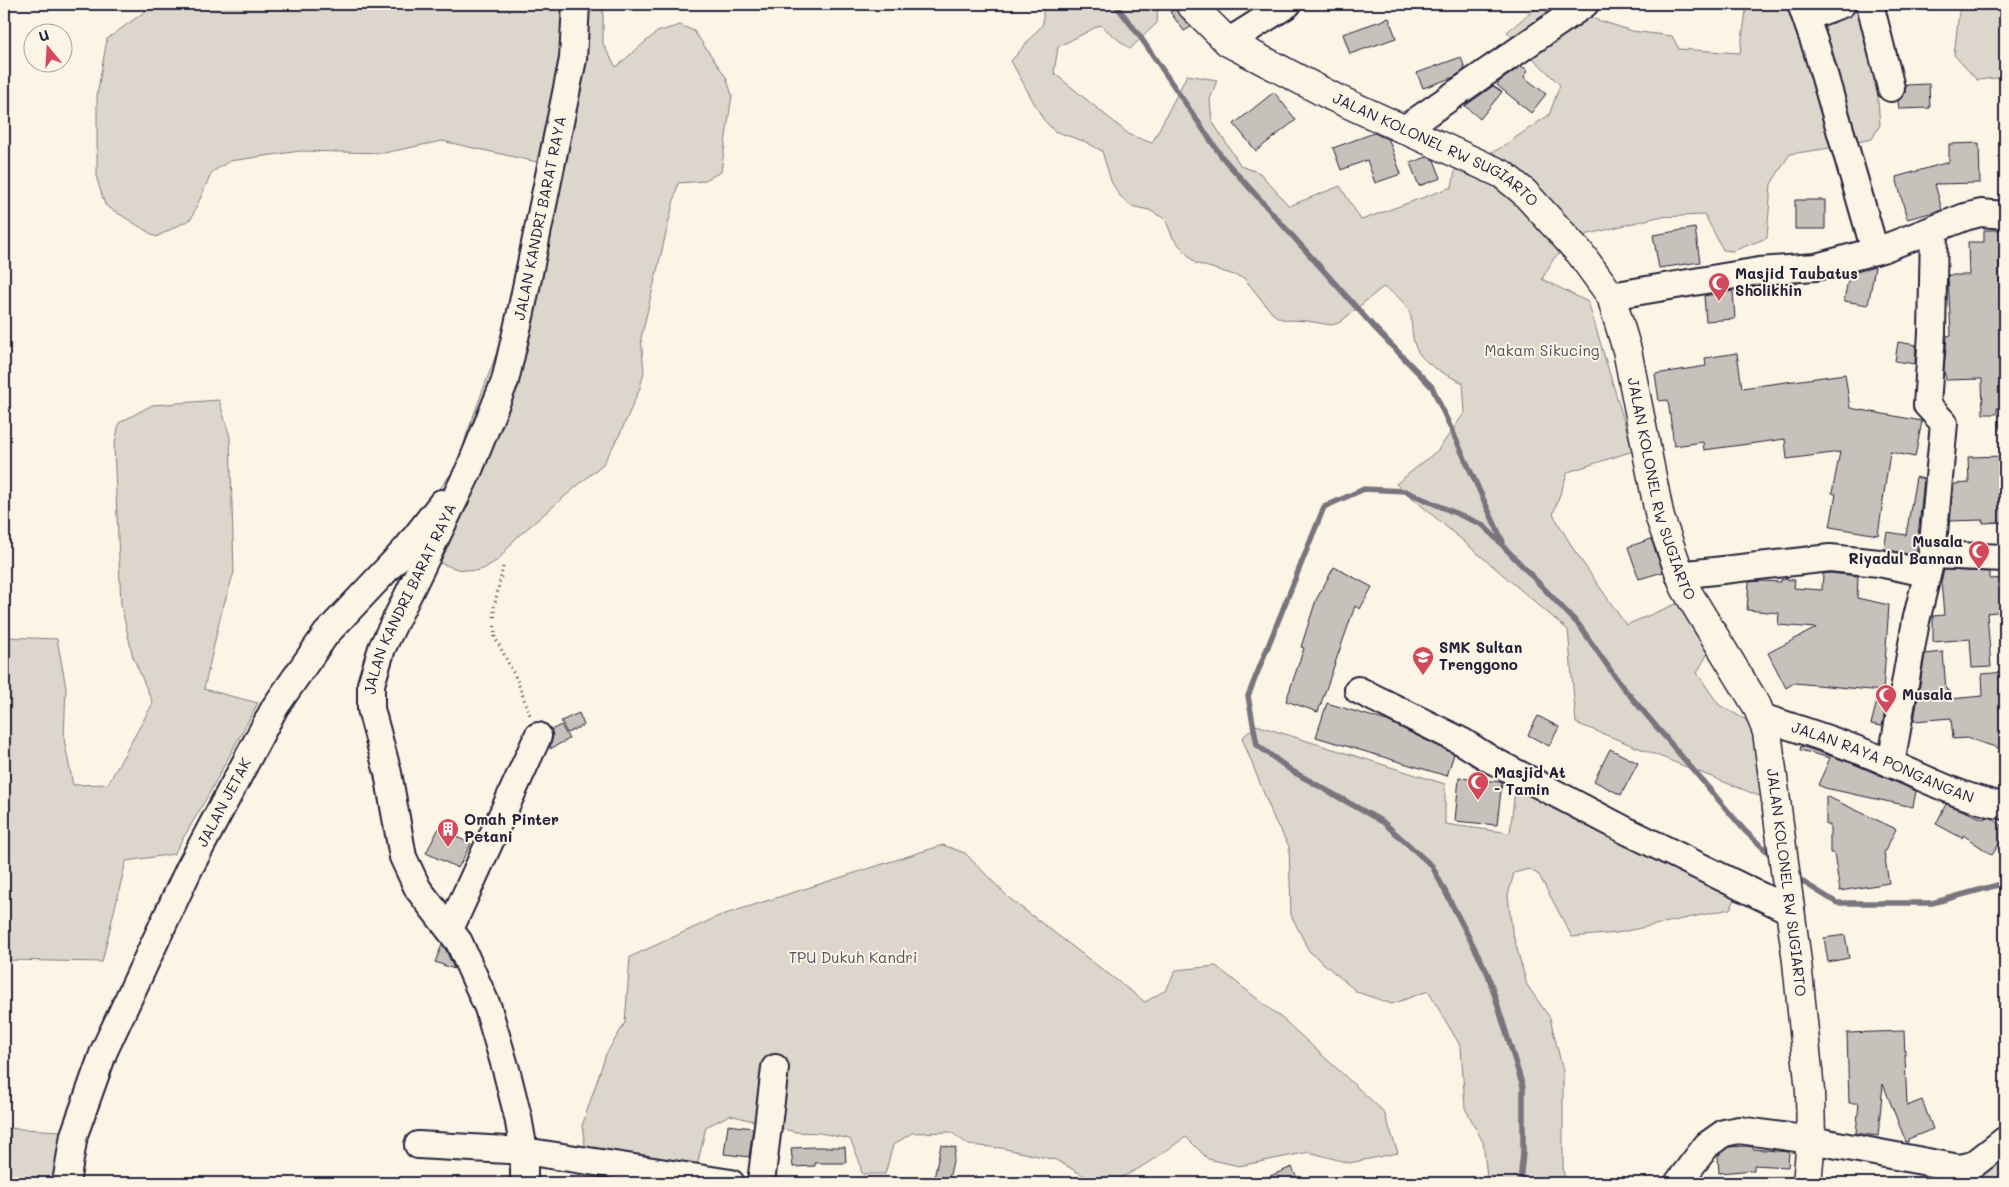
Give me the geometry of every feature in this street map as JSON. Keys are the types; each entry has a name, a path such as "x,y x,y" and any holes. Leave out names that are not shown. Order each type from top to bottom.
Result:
{"main road":[{"name":"JALAN KOLONEL RW SUGIARTO","path":"1190,4 1228,42 1333,97 1502,174 1516,185 1580,253 1611,296 1627,350 1660,518 1679,575 1757,706 1767,732 1786,867 1810,1091 1811,1140 1808,1183"}],"street":[{"name":"JALAN KANDRI BARAT RAYA","path":"524,1183 524,1151 507,1073 488,1008 459,942 418,889 403,857 388,773 371,709 371,684 382,648 469,470 505,381 573,59 576,4"},
{"path":"1228,42 1288,4"},
{"path":"1402,130 1584,4"},
{"path":"1842,4 1804,10 1875,251"},
{"path":"1870,4 1891,88"},
{"path":"1611,296 1759,271 1816,268 1875,251 1965,217 1981,213 2005,215"},
{"path":"1891,764 1916,621 1929,564 1944,425 1927,404 1932,333 1934,230"},
{"name":"JALAN JETAK","path":"66,1183 74,1135 104,1052 189,869 275,707 326,634 406,548 469,470"},
{"path":"1679,575 1830,558 1879,563 1929,564 2005,558"},
{"path":"1358,690 1463,742 1490,759 1625,830 1790,910"},
{"name":"JALAN RAYA PONGANGAN","path":"1762,717 1812,732 1949,790 1990,804 2005,806"},
{"path":"450,929 538,736"},
{"path":"761,1183 774,1068"},
{"path":"1678,1183 1707,1145 1724,1133 1739,1130 1811,1140 1959,1168 1973,1165 2005,1140"},
{"path":"418,1145 524,1151 731,1183"}],"path":[{"path":"503,567 494,608 495,637 517,680 538,736"}],"green space":[{"path":"155,4 603,4 603,44 616,67 657,32 680,25 694,31 726,77 732,95 721,172 703,181 678,183 641,338 644,372 640,388 620,434 603,464 516,538 498,560 483,569 475,571 457,569 437,562 426,508 460,461 466,436 508,322 537,162 442,141 384,153 300,151 230,161 212,172 191,219 156,237 105,205 97,179 97,95 107,39"},
{"name":"Makam Sikucing","path":"1043,4 1158,4 1157,23 1130,49 1100,25 1058,47 1054,73 1130,135 1152,143 1187,75 1217,80 1210,100 1212,121 1241,166 1260,173 1289,206 1340,186 1361,220 1452,187 1456,165 1497,150 1549,115 1560,85 1507,32 1541,4 1548,4 1632,31 1672,36 1679,49 1740,53 1747,4 1878,4 1897,51 1877,89 1880,125 1872,139 1790,154 1771,184 1767,238 1733,251 1723,250 1705,215 1658,217 1585,235 1554,258 1542,279 1588,302 1633,451 1568,472 1553,514 1574,550 1626,625 1681,602 1710,649 1697,673 1719,705 1750,722 1772,801 1576,723 1568,630 1396,484 1438,450 1465,412 1463,383 1438,370 1422,357 1415,344 1411,317 1407,308 1396,295 1387,289 1383,287 1339,323 1331,325 1279,318 1272,313 1244,278 1195,263 1173,238 1165,219 1149,210 1131,206 1119,195 1111,181 1102,151 1086,142 1054,131 1043,119 1011,61 1043,24"},
{"path":"1960,4 2005,4 2005,77 1977,80 1954,55"},
{"path":"219,400 230,437 234,572 221,614 204,689 258,703 174,854 126,861 102,962 4,960 4,637 57,639 66,687 64,739 73,785 108,784 153,703 133,657 121,605 114,448 119,423 152,405"},
{"path":"1256,725 1445,784 1445,824 1510,833 1516,780 1742,887 1730,909 1617,933 1572,937 1539,875 1529,869 1514,873 1508,895 1512,931 1527,985 1550,1018 1563,1071 1563,1166 1565,1183 1477,1183 1487,1177 1483,1142 1465,1108 1461,1047 1428,991 1392,1004 1357,992 1309,951 1291,915 1289,846 1275,821 1242,738"},
{"name":"TPU Dukuh Kandri","path":"943,845 965,853 1009,898 1145,1002 1166,990 1176,970 1216,966 1284,1020 1384,1112 1398,1153 1349,1163 1309,1152 1239,1166 1208,1159 1186,1137 1131,1172 1108,1182 1097,1183 1056,1160 1001,1148 969,1145 951,1132 912,1133 893,1145 885,1174 862,1174 859,1160 850,1139 820,1133 795,1132 730,1115 706,1127 697,1166 741,1175 747,1183 591,1183 582,1126 606,1054 625,1023 630,957 719,916"},
{"path":"4,1128 61,1131 55,1183 4,1183"},
{"path":"2005,1158 2005,1183 1975,1182"}],"building":[{"path":"1175,9 1191,27 1184,31 1170,12"},
{"path":"1389,18 1396,38 1350,54 1343,34"},
{"path":"1461,57 1465,69 1454,77 1423,88 1417,73"},
{"path":"1521,66 1528,70 1524,77 1546,94 1531,113 1497,85"},
{"path":"1929,84 1930,108 1899,109 1898,101 1905,93 1906,85"},
{"path":"1493,86 1502,92 1480,119 1465,106"},
{"path":"1274,92 1296,120 1256,151 1234,124"},
{"path":"1374,133 1389,140 1401,174 1375,183 1367,160 1341,170 1333,148"},
{"path":"1979,143 1980,183 1935,184 1942,210 1907,219 1896,177 1949,162 1949,144"},
{"path":"1427,157 1434,160 1441,178 1419,186 1410,163"},
{"path":"1795,200 1825,200 1825,229 1795,229"},
{"path":"1695,228 1700,262 1659,268 1653,235"},
{"path":"1984,230 2005,230 2005,256 1999,256 2000,296 2005,296 2005,408 1997,408 1997,414 1983,414 1982,379 1946,380 1944,370 1947,336 1951,335 1948,275 1969,275 1968,242 1984,242"},
{"path":"1875,267 1868,305 1844,301 1849,274"},
{"name":"Masjid Taubatus Sholikhin","path":"1733,291 1735,319 1706,321 1704,296"},
{"path":"1898,342 1916,345 1915,364 1895,361"},
{"path":"1737,353 1742,388 1845,374 1850,408 1922,421 1915,457 1890,452 1878,535 1830,527 1836,494 1832,493 1840,452 1787,459 1785,439 1704,450 1703,442 1674,446 1668,400 1659,401 1655,374 1706,366 1705,358"},
{"path":"2005,456 2005,522 1983,523 1983,520 1950,521 1954,484 1969,483 1968,457"},
{"path":"1916,477 1924,479 1916,556 1884,549 1887,532 1906,535"},
{"path":"1651,539 1663,572 1639,579 1628,547"},
{"path":"1334,567 1372,587 1360,609 1355,606 1318,712 1286,701 1304,648 1301,647 1316,600"},
{"path":"1944,570 1990,572 1990,579 2005,578 2005,611 1987,613 1991,667 1972,668 1970,639 1933,642 1933,616 1944,615 1941,582"},
{"path":"1823,574 1858,576 1857,598 1889,605 1883,691 1794,683 1786,688 1768,653 1816,628 1778,625 1779,613 1747,610 1749,582 1781,582 1781,579 1795,580 1794,588 1822,590"},
{"path":"1943,652 1946,690 1948,690 1949,699 1983,696 1982,674 2005,672 2005,750 1967,738 1953,739 1951,718 1914,721 1925,654"},
{"path":"1878,697 1887,700 1882,726 1871,724"},
{"path":"1327,703 1387,721 1454,754 1447,776 1316,737"},
{"path":"579,713 584,725 567,733 561,721"},
{"path":"1538,716 1559,727 1549,746 1528,735"},
{"path":"561,725 569,739 550,749 553,735 551,730"},
{"path":"1801,746 1854,764 1916,791 1913,807 1818,785 1830,758 1800,750"},
{"path":"1610,749 1638,763 1621,795 1594,781"},
{"name":"Masjid At - Tamin","path":"1459,778 1502,782 1497,825 1455,821"},
{"path":"1826,796 1896,829 1884,853 1889,883 1840,891 1834,853 1830,853 1830,825 1826,825"},
{"path":"1946,804 1984,819 1986,817 1992,818 2005,828 2005,835 1992,855 1963,835 1962,838 1936,824"},
{"name":"Omah Pinter Petani","path":"439,828 471,844 458,868 426,853"},
{"path":"1845,935 1849,958 1828,962 1824,938"},
{"path":"442,945 446,950 454,969 435,962"},
{"path":"1904,1031 1907,1106 1922,1100 1933,1129 1908,1139 1908,1142 1906,1142 1883,1084 1878,1136 1856,1133 1859,1103 1849,1103 1847,1033"},
{"path":"728,1125 753,1128 749,1157 724,1154"},
{"path":"941,1145 956,1148 948,1183 933,1183"},
{"path":"845,1147 846,1163 815,1163 815,1166 793,1167 791,1148"},
{"path":"1730,1147 1753,1147 1753,1149 1789,1152 1788,1167 1754,1165 1754,1170 1719,1173 1718,1156"},
{"path":"1292,1167 1299,1183 1253,1183"}],"waterway":[{"path":"1115,4 1139,35 1222,157 1373,326 1432,387 1503,542"},
{"path":"1520,1183 1523,1152 1523,1087 1488,974 1432,866 1383,822 1292,771 1257,745 1248,696 1324,507 1364,489 1405,491 1483,525 1579,625 1621,685 1745,831 1773,857"},
{"path":"1795,877 1837,903 1932,903 2005,883"}],"place":[{"name":"Masjid Taubatus Sholikhin","path":"1719,302"},
{"name":"Musala Riyadul Bannan","path":"1979,570"},
{"name":"SMK Sultan Trenggono","path":"1423,676"},
{"name":"Musala","path":"1886,714"},
{"name":"Masjid At - Tamin","path":"1478,801"},
{"name":"Omah Pinter Petani","path":"448,848"}]}
